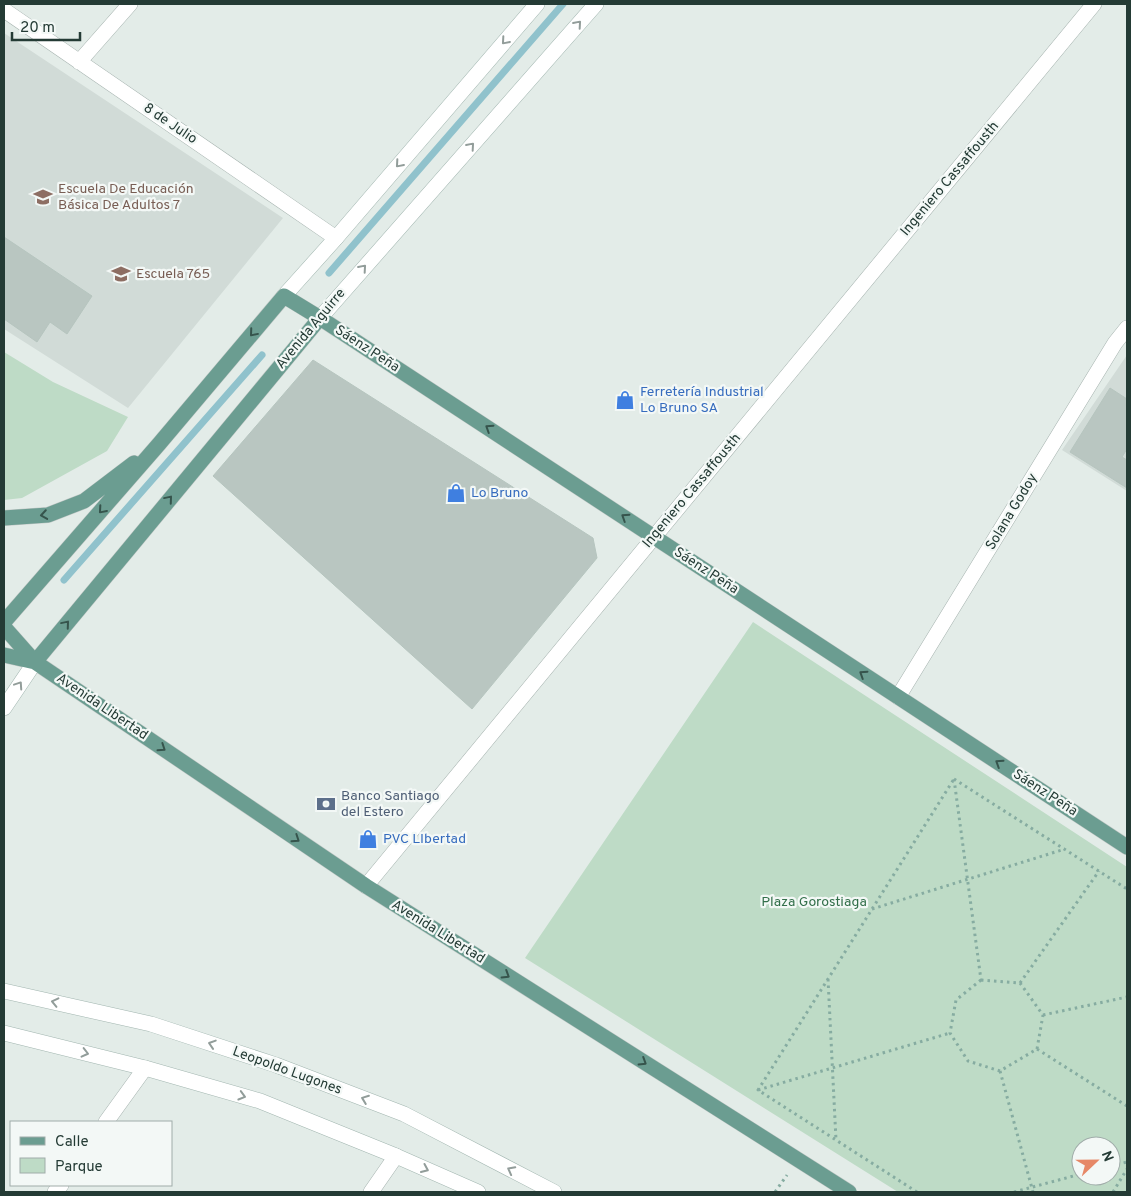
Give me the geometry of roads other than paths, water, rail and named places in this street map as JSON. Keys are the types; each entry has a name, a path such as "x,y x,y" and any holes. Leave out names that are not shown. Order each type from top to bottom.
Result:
{"main road":[{"name":"Sáenz Peña","path":"284,296 654,536 1127,847"},
{"path":"4,622 159,444 284,296"},
{"name":"Avenida Aguirre","path":"35,662 320,318"},
{"path":"4,518 48,515 84,501 159,444"},
{"name":"Avenida Libertad","path":"4,627 35,662 366,886 849,1192"},
{"name":"Avenida Libertad","path":"4,655 35,662"}],"street":[{"path":"79,62 130,4"},
{"path":"284,296 537,4"},
{"name":"Avenida Aguirre","path":"320,318 596,4"},
{"name":"Ingeniero Cassaffousth","path":"366,886 1094,4"},
{"name":"8 de Julio","path":"4,10 336,238"},
{"name":"Solana Godoy","path":"898,697 1115,343 1127,328"},
{"path":"4,708 35,662"},
{"name":"Leopoldo Lugones","path":"4,990 151,1024 276,1065 404,1114 554,1192"},
{"path":"4,1033 144,1068 260,1101 396,1156 478,1192"},
{"path":"107,1121 144,1068"},
{"path":"371,1192 396,1156"}],"waterway":[{"path":"329,273 563,4"},
{"path":"64,580 262,355"}],"place":[{"name":"Escuela De Educación Básica De Adultos 7","path":"43,197"},
{"name":"Escuela 765","path":"121,274"},
{"name":"Ferretería Industrial Lo Bruno SA","path":"625,400"},
{"name":"Lo Bruno","path":"456,493"},
{"name":"Banco Santiago del Estero","path":"326,804"},
{"name":"PVC LIbertad","path":"368,839"}],"park label":[{"name":"Plaza Gorostiaga","path":"814,902"}]}
